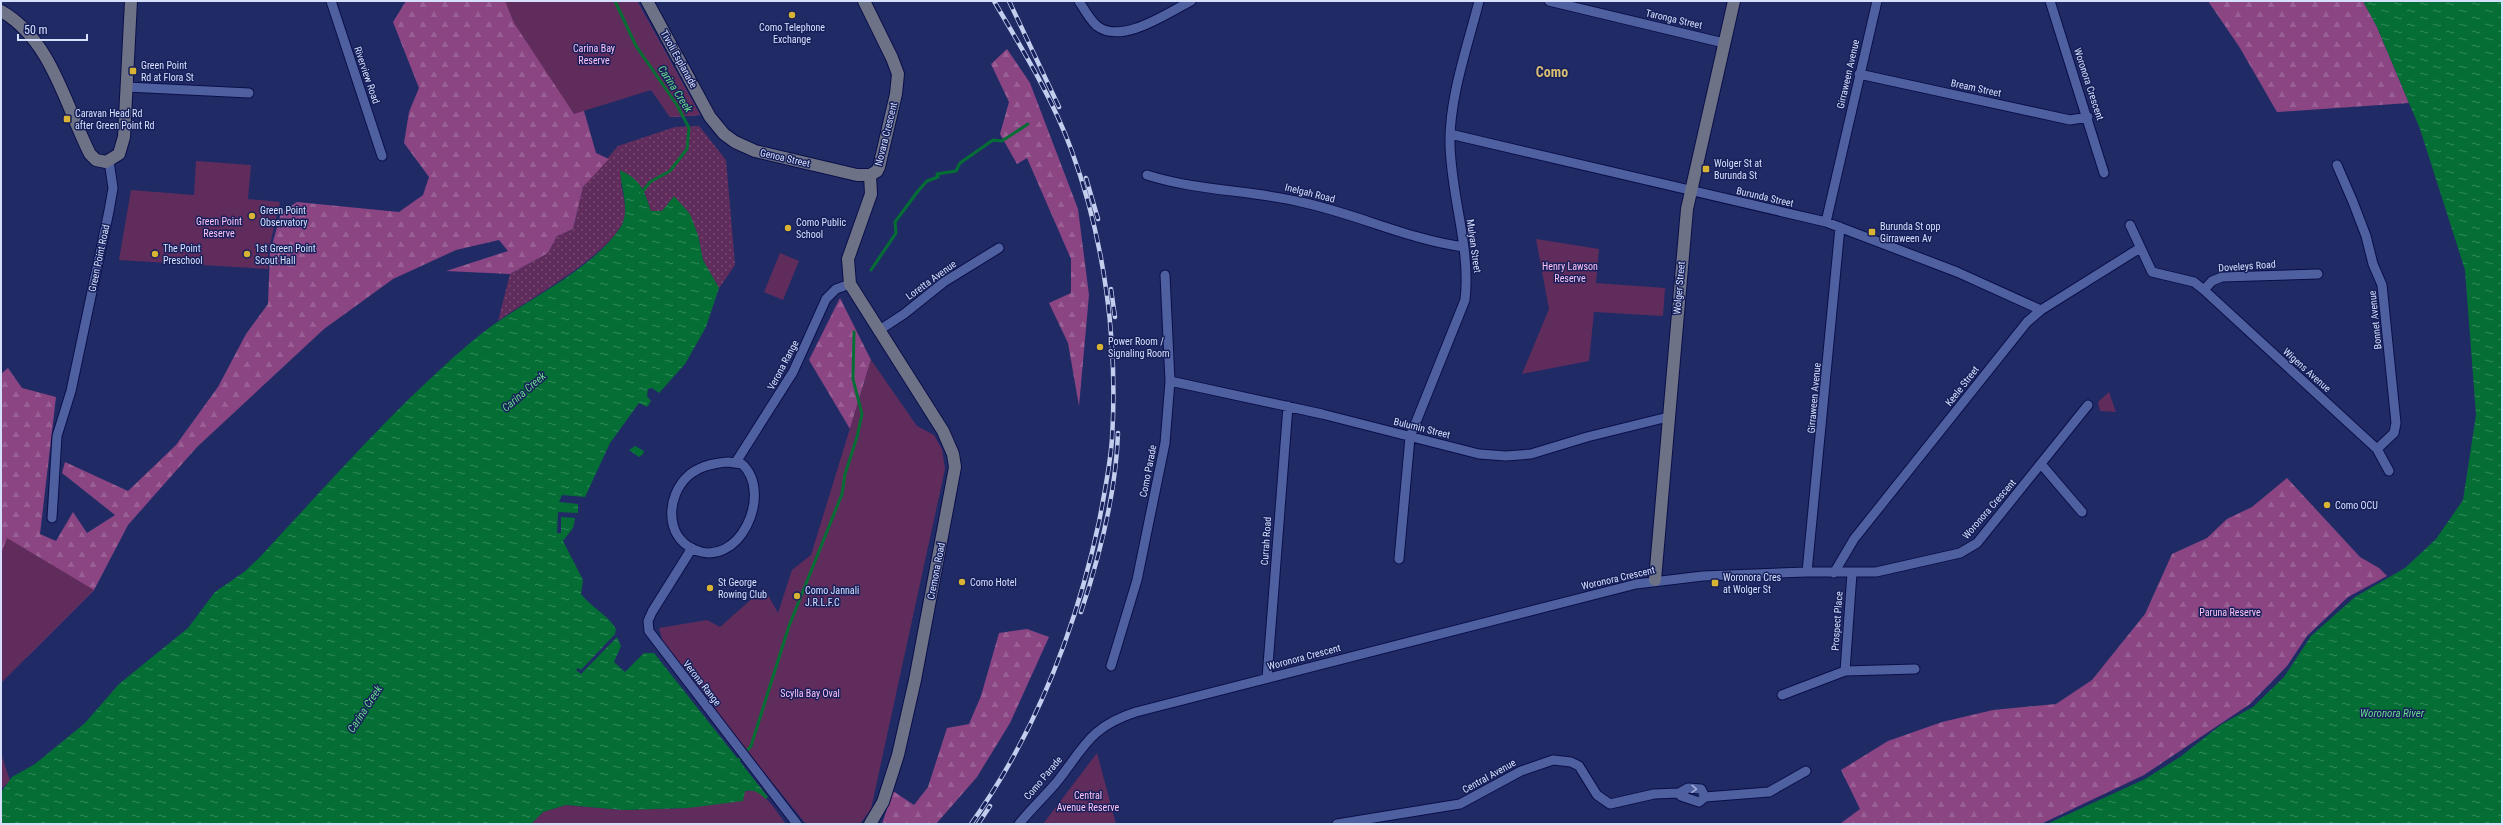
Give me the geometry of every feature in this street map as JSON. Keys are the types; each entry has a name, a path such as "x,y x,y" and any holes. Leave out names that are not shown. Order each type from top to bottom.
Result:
{"street":[{"path":"1,11 22,26 42,50 90,154 100,162 109,161 119,154 122,146 131,1"},
{"name":"Riverview Road","path":"331,1 382,156"},
{"name":"Tivoli Esplanade","path":"647,1 710,117"},
{"name":"Novara Crescent","path":"864,1 892,58 898,74 896,94 879,166 877,171 870,175 871,194 848,259 850,284 878,331"},
{"path":"1079,1 1093,22 1110,32 1123,33 1191,1"},
{"name":"Mulyan Street","path":"1399,558 1410,437 1465,300 1468,278 1451,163 1450,134 1456,94 1478,1"},
{"name":"Taronga Street","path":"1549,1 1724,43"},
{"name":"Wolger Street","path":"1655,580 1684,234 1690,191 1734,1"},
{"name":"Girraween Avenue","path":"1826,222 1877,1"},
{"name":"Woronora Crescent","path":"2050,1 2088,116 2104,174"},
{"name":"Bream Street","path":"1859,74 2070,120 2088,116"},
{"path":"126,87 249,93"},
{"name":"Genoa Street","path":"710,117 724,134 746,148 857,175 870,175"},
{"name":"Burunda Street","path":"1450,134 1826,222 1957,272 2040,310"},
{"name":"Green Point Road","path":"52,518 57,436 71,391 113,188 109,161"},
{"name":"Bonnet Avenue","path":"2337,165 2366,236 2372,264 2384,295 2396,423 2394,433 2377,449"},
{"name":"Inelgah Road","path":"1146,175 1191,187 1264,193 1298,201 1432,242 1464,247"},
{"path":"2130,225 2148,268 2152,272 2162,276 2185,280 2204,290"},
{"name":"Girraween Avenue","path":"1808,572 1840,227"},
{"name":"Loretta Avenue","path":"878,331 904,314 944,282 1000,248"},
{"name":"Keele Street","path":"1834,573 1854,539 2001,354 2040,310 2140,248"},
{"name":"Doveleys Road","path":"2204,290 2212,281 2222,277 2318,274"},
{"name":"Como Parade","path":"1111,666 1137,580 1165,443 1170,380 1164,275"},
{"name":"Verona Range","path":"736,462 793,372 830,293 850,284"},
{"name":"Wigens Avenue","path":"2204,290 2377,449 2389,471"},
{"name":"Cremona Road","path":"870,824 883,802 898,755 915,680 955,467 953,454 943,432 878,331"},
{"name":"Bulumin Street","path":"1170,380 1288,406 1478,454 1506,456 1531,454 1587,437 1668,417"},
{"name":"Woronora Crescent","path":"1100,729 1123,716 1655,580 1808,572 1852,573 1896,569 1946,557 1971,548 2088,405"},
{"name":"Currah Road","path":"1267,678 1288,406"},
{"path":"736,462 747,468 752,484 752,510 748,525 737,540 722,548 707,552 692,548 680,539 672,524 672,508 676,491 695,471 715,464 736,462"},
{"path":"2041,464 2082,512"},
{"name":"Verona Range","path":"692,548 652,612 648,621 649,631 797,824"},
{"name":"Prospect Place","path":"1845,671 1852,573"},
{"path":"1782,695 1845,671 1915,669"},
{"name":"Como Parade","path":"1019,824 1055,784 1085,743 1100,729"},
{"name":"Central Avenue","path":"1337,824 1460,804 1520,771 1553,760 1571,762 1579,766 1598,795 1610,804 1654,794 1679,793 1680,790 1695,788 1701,789 1705,797"},
{"name":"Central Avenue","path":"1679,793 1681,796 1699,802 1705,797 1769,792 1806,771"}],"green space":[{"path":"406,1 637,1 700,115 670,117 652,90 580,97 596,153 609,159 583,187 573,229 557,236 548,253 510,274 446,271 508,251 499,240 456,250 393,279 324,329 197,447 128,525 94,590 27,657 1,633 1,374 8,368 22,388 56,397 40,534 56,541 73,512 87,533 115,515 62,473 65,462 128,491 176,445 218,387 246,334 268,304 270,252 281,213 297,202 399,212 423,195 429,177 404,143 409,112 419,88 393,22"},
{"name":"Carina Bay Reserve","path":"505,1 637,1 700,115 670,117 651,90 574,114 514,23"},
{"path":"2208,1 2363,1 2377,27 2409,103 2277,112 2240,48"},
{"path":"1007,49 1030,83 1078,209 1089,295 1079,406 1068,343 1049,303 1071,293 1071,259 1027,158 1017,164 1000,134 1009,102 991,64"},
{"path":"699,126 726,160 735,265 719,288 703,260 698,235 662,211 651,211 643,188 621,183 625,204 625,216 619,230 606,244 570,274 498,321 510,274 548,253 557,236 573,229 583,187 618,146 675,127"},
{"name":"Green Point Reserve","path":"196,161 251,165 248,199 280,202 268,253 268,269 119,260 131,190 194,195"},
{"name":"Henry Lawson Reserve","path":"1536,239 1599,249 1596,283 1665,288 1663,316 1594,312 1589,361 1522,374 1549,309"},
{"path":"780,253 799,261 783,300 764,292"},
{"path":"840,298 871,360 850,429 809,360"},
{"name":"Scylla Bay Oval","path":"871,360 917,426 934,435 942,449 945,469 871,809 860,824 806,824 665,650 659,628 707,620 720,627 764,588 778,613 792,570 811,555"},
{"path":"2109,392 2116,412 2100,411 2098,402"},
{"name":"Paruna Reserve","path":"2287,478 2360,557 2379,568 2387,576 2348,597 2307,636 2287,666 2250,704 2144,775 2041,824 1840,824 1860,809 1841,770 1888,741 1942,722 1993,710 2056,704 2092,680 2145,614 2172,554 2207,538 2227,519 2252,507"},
{"path":"7,538 94,590 1,683 1,554"},
{"path":"1027,629 1049,637 1010,723 977,777 936,824 882,824 893,791 914,805 928,787 947,728 969,724 981,696 999,633"},
{"path":"1,753 10,781 1,789"},
{"name":"Central Avenue Reserve","path":"1097,753 1116,824 1043,824"},
{"path":"751,790 762,795 786,824 531,824 543,812 566,805 623,810 688,808"}],"water":[{"name":"Woronora River","path":"2363,1 2502,1 2502,824 2047,824 2145,779 2180,757 2222,724 2253,707 2284,677 2311,636 2355,597 2405,568 2436,539 2463,500 2476,415 2465,270 2420,129 2377,27"},
{"path":"620,170 633,178 641,186 651,211 662,211 674,196 690,214 698,235 703,260 719,288 706,327 685,364 659,393 652,388 648,389 647,396 651,401 647,407 639,403 610,443 585,497 562,495 559,502 578,504 578,513 558,512 557,533 561,533 561,517 575,518 573,528 563,541 583,580 581,594 590,604 608,619 616,629 615,633 621,646 614,662 625,672 644,653 654,653 768,797 766,799 754,791 745,791 743,801 688,808 623,810 566,805 543,812 531,824 1,824 1,792 12,777 35,764 85,723 119,684 188,628 215,592 244,572 259,558 364,445 447,363 493,325 572,273 591,259 607,244 620,228 625,215"},
{"path":"635,446 644,451 639,457 629,450"}],"pier":[{"path":"617,632 619,635 581,674 576,670 578,668 581,670"}],"waterway":[{"name":"Carina Creek","path":"615,1 636,46 677,105 689,128 687,149 670,171 650,182 642,192"},
{"path":"871,270 896,233 895,222 927,181 938,177 937,174 956,171 960,163 993,140 1002,141 1028,124"},
{"path":"735,759 739,760 751,746 789,626 842,494 845,474 857,437 862,414 853,379 854,332"}],"railway":[{"path":"971,824 994,790 1015,754 1034,717 1065,641 1090,562 1107,481 1112,439 1113,366 1111,329 1093,219 1071,149 1055,111 1026,55 994,1"},
{"path":"1009,1 1059,107"},
{"path":"1086,178 1098,219"},
{"path":"1111,289 1115,317"},
{"path":"1081,612 1095,568 1106,524 1117,456 1118,433"},
{"path":"978,824 990,806"}],"place":[{"name":"Como Telephone Exchange","path":"792,15"},
{"name":"Green Point Rd at Flora St","path":"133,71"},
{"name":"Caravan Head Rd after Green Point Rd","path":"67,119"},
{"name":"Wolger St at Burunda St","path":"1706,169"},
{"name":"Green Point Observatory","path":"252,216"},
{"name":"Como Public School","path":"788,228"},
{"name":"Burunda St opp Girraween Av","path":"1872,232"},
{"name":"The Point Preschool","path":"155,254"},
{"name":"1st Green Point Scout Hall","path":"247,254"},
{"name":"Power Room / Signaling Room","path":"1100,347"},
{"name":"Como OCU","path":"2327,505"},
{"name":"Como Hotel","path":"962,582"},
{"name":"Woronora Cres at Wolger St","path":"1715,583"},
{"name":"St George Rowing Club","path":"710,588"},
{"name":"Como Jannali J.R.L.F.C","path":"797,596"}],"district":[{"name":"Como","path":"1552,72"}]}
